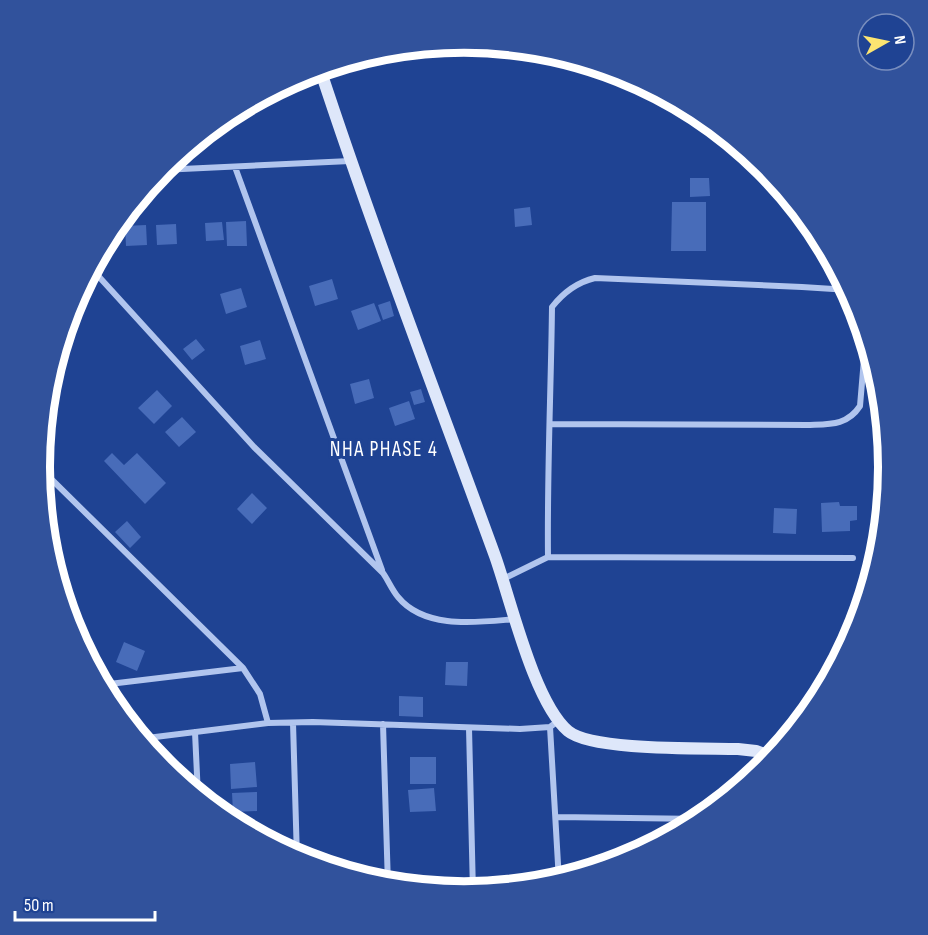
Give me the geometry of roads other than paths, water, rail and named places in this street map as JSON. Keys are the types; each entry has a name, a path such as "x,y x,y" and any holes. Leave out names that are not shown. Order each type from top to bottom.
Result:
{"main road":[{"path":"323,78 350,161 554,724 599,743 738,749 764,754"}],"street":[{"path":"176,169 350,161"},
{"path":"235,167 383,573 398,597 410,608 424,616 461,621 516,619"},
{"path":"97,275 254,447 383,573"},
{"path":"548,557 547,471 551,424 552,307 561,296 586,280 595,278 838,289"},
{"path":"551,424 807,425 843,422 854,416 860,406 864,360"},
{"path":"50,478 243,668 260,694 268,723"},
{"path":"503,579 548,557 853,558"},
{"path":"110,684 243,668"},
{"path":"149,738 268,723 313,722 468,728 554,724 559,871"},
{"path":"293,723 297,846"},
{"path":"384,724 388,875"},
{"path":"468,728 473,882"},
{"path":"195,732 197,784"},
{"path":"557,817 683,819"}],"district":[{"name":"NHA PHASE 4","path":"384,449"}]}
